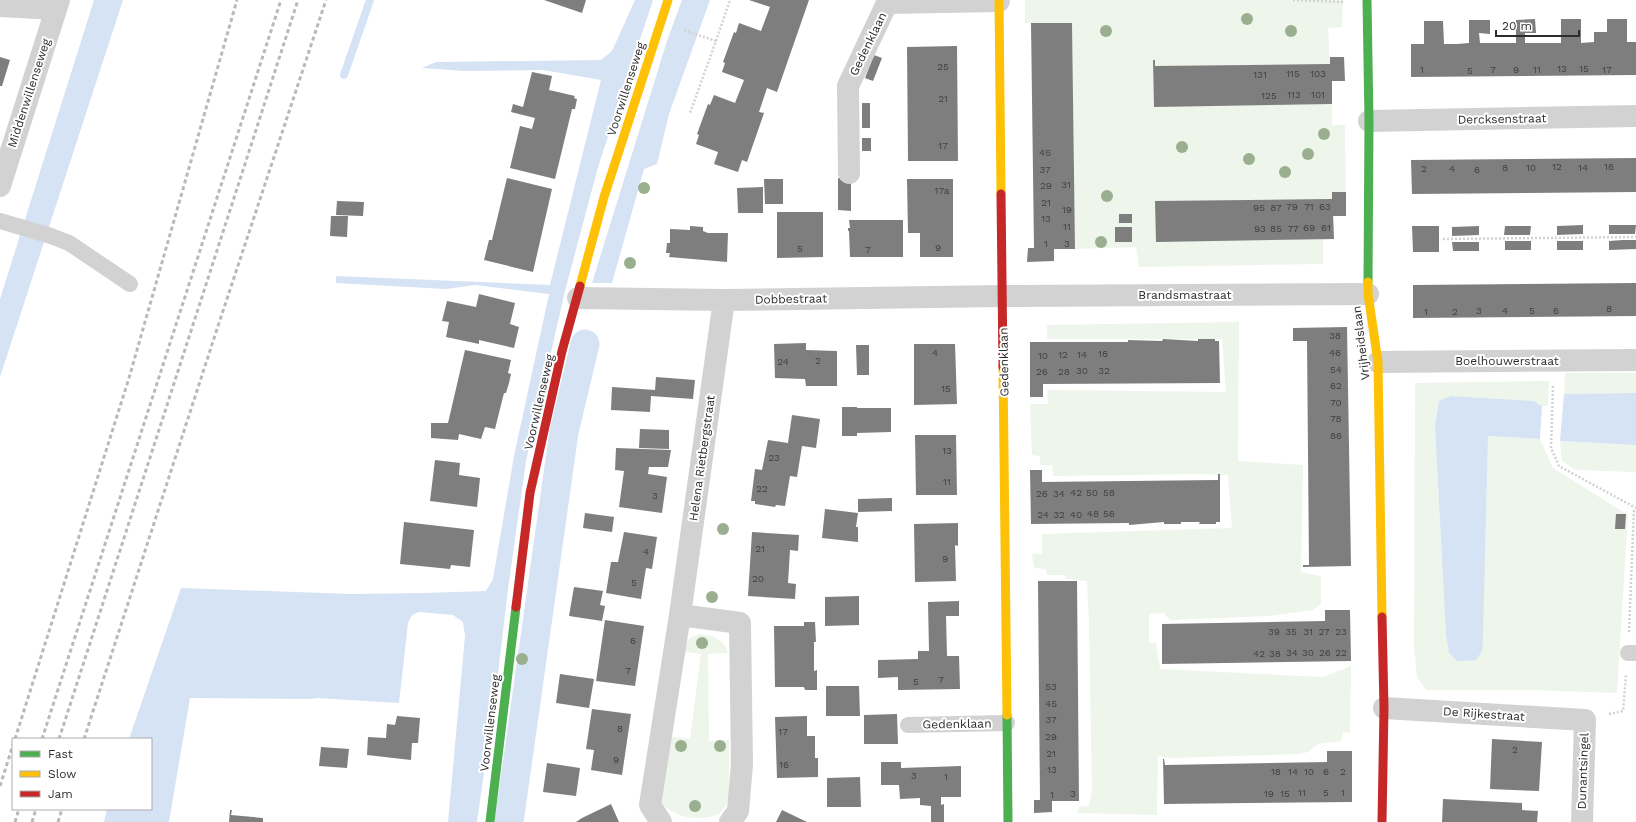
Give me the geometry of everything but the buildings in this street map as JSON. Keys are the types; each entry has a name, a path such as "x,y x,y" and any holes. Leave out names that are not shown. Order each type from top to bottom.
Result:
{"street":[{"name":"Voorwillenseweg","path":"490,822 530,493 562,351 578,298 604,197 668,0"},
{"name":"Gedenklaan","path":"849,173 848,86 888,3 999,0 1008,822"},
{"name":"Vrijheidslaan","path":"1367,1 1369,121 1368,294 1378,362 1384,708 1382,822"},
{"path":"0,6 58,4"},
{"name":"Middenwillenseweg","path":"0,186 58,4"},
{"name":"Dercksenstraat","path":"1369,121 1636,116"},
{"name":"Brandsmastraat","path":"1003,296 1368,294"},
{"name":"Dobbestraat","path":"578,298 724,300 1003,296"},
{"name":"Helena Rietbergstraat","path":"662,822 650,805 680,615 724,300"},
{"name":"Boelhouwerstraat","path":"1378,362 1636,360"},
{"path":"680,615 740,623 742,764 738,811 730,822"},
{"name":"De Rijkestraat","path":"1384,708 1585,720"},
{"name":"Dunantsingel","path":"1582,822 1585,720"}],"lane":[{"path":"0,221 51,236 69,243 130,284"},
{"name":"Gedenklaan","path":"908,725 1007,723"}],"path":[{"path":"690,112 730,0"},
{"path":"1293,0 1367,1"},
{"path":"701,36 716,41"},
{"path":"1443,239 1636,237"},
{"path":"1554,361 1551,448 1559,466 1635,508 1632,653 1623,711 1585,720"}],"shaded area":[{"path":"1025,0 1343,0 1342,27 1328,28 1332,125 1345,125 1346,216 1334,216 1334,239 1323,240 1323,264 1139,267 1136,247 1075,249 1072,23 1025,23"},
{"path":"1239,322 1238,461 1303,465 1301,572 1321,576 1321,604 1313,610 1268,616 1170,620 1164,613 1149,614 1149,643 1156,643 1160,669 1323,677 1351,666 1350,733 1343,732 1341,741 1318,744 1308,752 1299,754 1173,758 1158,756 1157,815 1077,813 1079,807 1089,806 1092,790 1087,581 1066,579 1065,575 1047,575 1046,569 1034,568 1032,554 1042,554 1042,534 1232,528 1228,475 1053,476 1052,465 1040,465 1040,456 1032,455 1030,404 1048,404 1047,390 1226,392 1222,339 1047,339 1047,325"},
{"path":"1565,373 1636,373 1636,393 1564,394"},
{"path":"1549,381 1548,406 1542,406 1534,401 1452,396 1439,401 1435,426 1446,636 1449,653 1482,651 1488,436 1540,439 1553,468 1628,515 1617,693 1531,690 1426,690 1417,677 1414,646 1415,383"},
{"path":"1560,441 1636,445 1636,472 1576,470 1562,461"},
{"path":"699,634 708,635 721,641 728,653 708,654 709,741 729,740 729,799 724,809 719,814 704,818 679,815 665,806 660,799 668,736 690,739 701,654 680,651 690,638"}],"water":[{"path":"94,0 123,0 0,377 0,299"},
{"path":"635,0 653,0 598,167 565,291 526,461 477,822 448,822 465,636 463,622 453,615 419,612 412,615 408,623 399,703 317,698 190,698 169,822 104,822 107,810 152,810 152,738 129,738 181,588 351,594 486,591 493,579 514,456 549,294 475,285 446,289 336,283 336,276 550,285 601,80 543,70 464,71 422,68 436,62 601,60 612,51"},
{"path":"682,0 710,0 669,114 657,164 644,169 612,283 592,283 667,41"},
{"path":"1636,393 1636,445 1560,441 1564,394"},
{"path":"1451,396 1534,401 1542,406 1540,439 1488,436 1483,637 1482,651 1476,660 1457,661 1449,653 1446,636 1435,426 1439,401"}],"waterway":[{"path":"344,75 370,0"},
{"path":"509,822 564,432 585,344"}],"railway":[{"path":"15,738 129,378 237,0"},
{"path":"42,738 281,0"},
{"path":"59,738 298,0"},
{"path":"84,738 326,0"},
{"path":"0,786 12,748"},
{"path":"15,822 19,810"},
{"path":"32,822 36,810"},
{"path":"58,822 62,810"}],"traffic: fast":[{"path":"1367,0 1369,121 1368,282"},
{"path":"490,822 516,607"},
{"path":"1007,715 1008,822"}],"traffic: slow":[{"path":"580,286 604,197 668,0"},
{"path":"999,0 1001,194"},
{"path":"1368,282 1368,294 1378,362 1382,617"},
{"path":"1003,367 1007,715"}],"traffic: jam":[{"path":"1001,194 1003,367"},
{"path":"516,607 530,493 562,351 580,286"},
{"path":"1382,617 1384,708 1382,822"}]}
